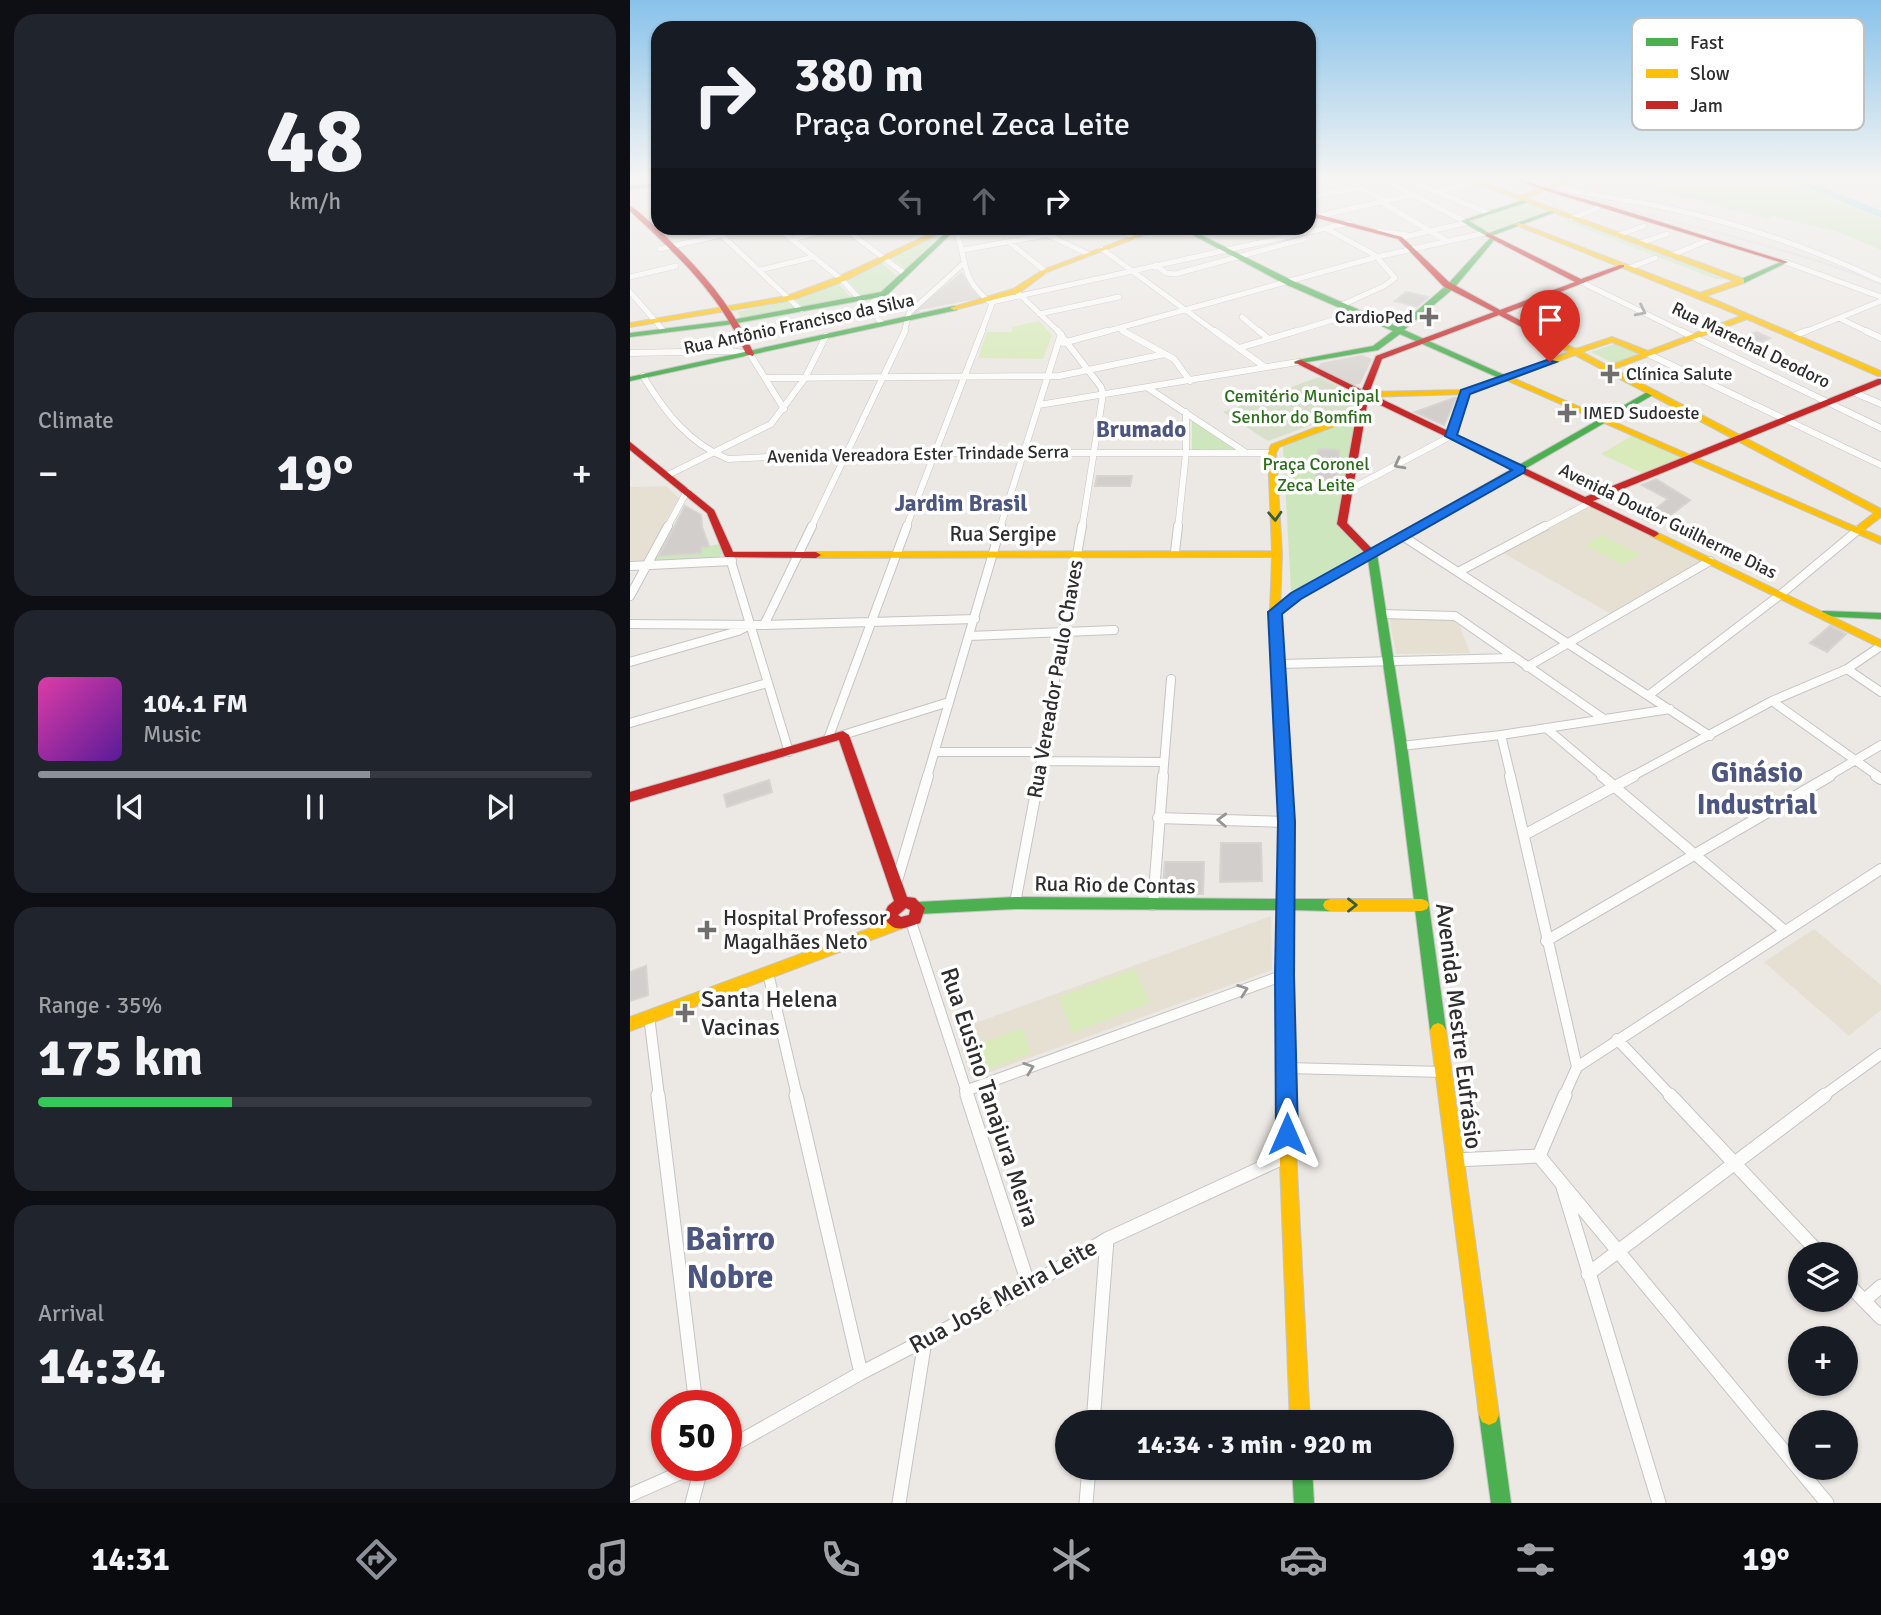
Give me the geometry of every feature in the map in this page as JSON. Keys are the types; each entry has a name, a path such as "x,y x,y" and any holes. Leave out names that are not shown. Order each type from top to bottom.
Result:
{"street":[{"path":"664,249 746,337 750,354 784,409"},
{"path":"630,276 684,249"},
{"path":"737,249 801,310"},
{"path":"804,249 841,279 882,323"},
{"path":"871,249 905,274"},
{"path":"728,316 841,279 900,249"},
{"path":"630,335 658,326 728,316 863,304 883,294 932,249"},
{"path":"828,739 870,621 986,326 991,301 974,289 963,264 962,250 967,249"},
{"path":"1018,249 1045,271"},
{"path":"1077,249 1087,254"},
{"path":"1102,249 1265,367"},
{"name":"Rua Antônio Francisco da Silva","path":"636,377 1019,294 1045,271 1102,249"},
{"path":"1019,294 1229,249"},
{"path":"1156,265 1166,273 1175,274 1266,249"},
{"path":"1342,305 1384,286 1395,278 1377,257 1362,249"},
{"path":"1062,343 1411,249"},
{"path":"1412,249 1436,276 1451,286 1881,512 1780,595 1649,695"},
{"path":"1373,555 1342,524 1354,421 1362,409 1365,389 1377,353 1451,286 1476,260 1482,249"},
{"name":"Rua Marechal Deodoro","path":"1517,249 1870,423 1881,426"},
{"path":"1580,249 1700,296 1881,374"},
{"path":"1636,249 1735,283"},
{"path":"1656,249 1735,283"},
{"path":"1672,255 1686,249"},
{"path":"1741,249 1785,262 1881,299"},
{"path":"1808,249 1881,281"},
{"path":"1224,250 1288,282 1881,541"},
{"path":"760,270 814,257"},
{"path":"1039,405 1298,362 1318,365 1362,351 1377,353 1423,340 1580,281 1656,258"},
{"path":"1700,296 1785,262"},
{"path":"764,625 884,376 908,313 963,264"},
{"path":"630,293 658,326"},
{"path":"895,884 1022,453 1046,376 1062,343 1061,334 1019,294"},
{"path":"1039,314 1119,297"},
{"path":"1793,336 1881,299"},
{"path":"1239,348 1359,312"},
{"path":"1610,368 1748,316"},
{"path":"1242,317 1269,339"},
{"path":"1839,318 1881,338"},
{"path":"630,325 658,326"},
{"path":"1118,328 1174,359 1190,381"},
{"path":"1871,332 1881,328"},
{"path":"668,475 771,424 805,378 826,336"},
{"path":"1365,389 1465,392 1508,379 1614,339 1881,465"},
{"path":"1062,343 1101,387 1103,394"},
{"path":"630,353 731,351 750,354"},
{"path":"765,378 1046,376 1088,371 1165,354"},
{"name":"Avenida Doutor Guilherme Dias","path":"1318,365 1345,386 1365,389 1451,436 1881,645"},
{"path":"636,377 667,415 713,454"},
{"path":"1458,572 1588,501 1881,381"},
{"path":"1148,388 1247,453"},
{"path":"1347,491 1451,436 1465,392"},
{"path":"1275,612 1296,596 1373,555 1654,392"},
{"path":"1855,393 1881,404"},
{"name":"Rua Vereador Paulo Chaves","path":"1015,903 1065,634 1096,452 1103,394"},
{"path":"1175,552 1186,453 1186,412"},
{"path":"1299,1410 1287,1156 1284,975 1286,822 1280,664 1275,612 1277,554 1272,453 1275,445 1282,442 1354,421"},
{"path":"630,445 711,512 731,558 766,683 789,752"},
{"name":"Avenida Vereadora Ester Trindade Serra","path":"713,454 728,459 845,453 1272,453"},
{"path":"630,596 687,491"},
{"path":"1404,537 1710,736"},
{"name":"Rua Sergipe","path":"731,558 799,553 1277,554"},
{"name":"Avenida Mestre Eufrásio","path":"1373,555 1401,746 1501,1503"},
{"path":"630,566 731,558"},
{"path":"1527,667 1710,561"},
{"path":"1276,582 1284,591 1296,596"},
{"path":"1381,614 1455,616 1604,719"},
{"path":"1819,614 1881,616"},
{"path":"630,624 764,625 975,619"},
{"path":"630,662 738,632 750,625"},
{"path":"970,636 1114,630"},
{"path":"1524,835 1772,701 1847,669 1881,645"},
{"path":"1280,664 1514,658"},
{"path":"1847,669 1881,692"},
{"path":"1153,905 1162,762 1171,679"},
{"path":"630,723 766,683"},
{"path":"1772,701 1881,779"},
{"path":"630,797 789,752 949,702"},
{"path":"1401,746 1670,709"},
{"path":"1546,728 1785,931"},
{"path":"1501,734 1546,941 1577,1067"},
{"path":"843,735 902,903"},
{"path":"1546,941 1696,856 1881,745"},
{"path":"935,752 1162,762"},
{"path":"1158,818 1286,822"},
{"path":"1539,1156 1577,1067 1616,1038 1881,869"},
{"path":"630,1024 880,929 894,920 911,922 915,919 918,908 910,902 902,903 893,908 894,920"},
{"name":"Rua Rio de Contas","path":"918,908 1015,903 1422,905"},
{"name":"Rua Rio de Contas","path":"911,922 946,906"},
{"name":"Rua Eusino Tanajura Meira","path":"911,922 1029,1286"},
{"path":"768,973 861,1373"},
{"path":"965,1091 1284,975"},
{"path":"649,1016 694,1390"},
{"path":"1616,1038 1809,1242"},
{"path":"1588,1274 1733,1162 1881,1054"},
{"path":"1287,1068 1444,1072"},
{"name":"Rua José Meira Leite","path":"742,1440 861,1373 1029,1286 1107,1239 1287,1156"},
{"path":"1455,1160 1539,1156"},
{"path":"1539,1156 1827,1503"},
{"path":"1562,1184 1659,1503"},
{"path":"1094,1410 1107,1239"},
{"path":"1864,1301 1881,1286"},
{"path":"1858,1295 1881,1318"},
{"path":"899,1503 925,1340"},
{"path":"1086,1503 1088,1480"},
{"path":"1303,1480 1304,1503"},
{"path":"630,1495 663,1481"},
{"path":"692,1503 697,1481"}],"shaded area":[{"path":"962,272 972,289 982,298 919,310 920,312 909,315"},
{"path":"1362,355 1372,359 1360,384 1352,385 1317,369 1321,363"},
{"path":"666,486 679,498 643,562 630,562 630,487"},
{"path":"1588,506 1704,562 1613,615 1503,553"},
{"path":"1389,616 1450,616 1458,621 1470,653 1396,654"},
{"path":"1271,916 1272,970 971,1079 956,1030"},
{"path":"1814,929 1881,985 1881,1010 1849,1036 1764,962"}],"green space":[{"path":"905,249 925,249 906,269 888,257"},
{"path":"1638,249 1648,249 1725,279 1716,279"},
{"path":"880,261 897,276 879,292 862,296 846,280"},
{"path":"838,283 852,299 803,308 795,298"},
{"path":"789,301 796,308 742,318 737,312"},
{"path":"1039,321 1052,335 1043,359 978,358 987,332 1012,332 1012,327"},
{"path":"1620,342 1643,353 1615,364 1591,352"},
{"name":"Cemitério Municipal Senhor do Bomfim","path":"1319,377 1358,396 1355,409 1268,441 1223,412"},
{"path":"1192,417 1236,449 1192,450"},
{"name":"Praça Coronel Zeca Leite","path":"1346,421 1355,423 1340,524 1370,550 1299,593 1291,590 1283,447"},
{"path":"1635,434 1689,456 1644,474 1601,454"},
{"path":"1602,535 1640,554 1623,565 1585,545"},
{"path":"719,544 724,553 715,560 652,562 655,557 702,553 702,548"},
{"path":"1135,969 1150,1003 1072,1033 1059,997"},
{"path":"1022,1028 1031,1053 978,1073 971,1047"}],"building":[{"path":"1406,292 1428,297 1417,307 1395,301"},
{"path":"1756,332 1770,338 1752,347 1736,340"},
{"path":"1454,398 1444,425 1415,412"},
{"path":"1318,449 1339,450 1337,488 1315,487"},
{"path":"1097,476 1132,476 1130,486 1095,486"},
{"path":"1656,479 1690,500 1658,525 1643,519 1668,499 1642,485"},
{"path":"685,506 701,515 709,546 701,548 701,553 659,556"},
{"path":"1830,626 1846,634 1827,652 1810,643"},
{"path":"769,780 772,792 727,807 724,795"},
{"path":"1221,843 1261,843 1262,881 1220,882"},
{"path":"1165,862 1204,862 1203,894 1162,894"},
{"path":"646,966 648,995 630,1001 630,972"}],"railway":[{"path":"1779,249 1881,284"}],"traffic: fast":[{"path":"630,335 726,323 883,294 931,249"},
{"path":"1224,249 1288,282 1509,379"},
{"path":"1298,362 1375,348 1383,344 1451,286 1483,249"},
{"path":"1741,281 1785,262"},
{"path":"630,379 954,308"},
{"path":"1451,436 1465,392"},
{"path":"1275,612 1296,596 1654,392"},
{"path":"1372,554 1401,746 1438,1030"},
{"path":"1823,614 1881,616"},
{"path":"1284,782 1286,1111"},
{"path":"918,908 1015,903 1330,905"},
{"path":"1489,1415 1501,1503"},
{"path":"1303,1480 1304,1503"}],"traffic: slow":[{"path":"630,325 789,298 841,279 903,249"},
{"path":"954,308 1016,291 1045,271 1103,249"},
{"path":"1581,249 1700,296"},
{"path":"1656,249 1741,281"},
{"path":"1700,296 1741,281"},
{"path":"1700,296 1881,374"},
{"path":"1610,368 1748,316"},
{"path":"1368,395 1465,392 1612,339 1648,354"},
{"path":"1560,344 1881,513"},
{"path":"1509,379 1881,541"},
{"path":"1284,782 1275,612 1277,554 1272,453 1275,445 1348,418 1362,409"},
{"path":"1858,530 1881,512"},
{"path":"1654,534 1881,644"},
{"path":"816,555 1277,554"},
{"path":"1330,905 1422,905"},
{"path":"630,1024 898,924"},
{"path":"1438,1030 1489,1415"},
{"path":"1286,1111 1299,1410"}],"traffic: jam":[{"path":"674,249 714,292 740,332 750,354"},
{"path":"1411,249 1446,284 1560,344"},
{"path":"1516,249 1579,281"},
{"path":"1743,249 1785,262"},
{"path":"1379,358 1622,266"},
{"path":"1372,554 1342,524 1364,395 1379,358"},
{"path":"1298,362 1654,534"},
{"path":"1586,500 1881,381"},
{"path":"630,445 711,512 729,555 816,555"},
{"path":"630,797 843,735 902,903"},
{"path":"910,902 918,908 915,919 898,924 890,916 898,906 910,902"}],"place":[{"name":"CardioPed","path":"1429,317"},
{"name":"Clínica Salute","path":"1610,374"},
{"name":"IMED Sudoeste","path":"1567,413"},
{"name":"Hospital Professor Magalhães Neto","path":"707,930"},
{"name":"Santa Helena Vacinas","path":"685,1013"}],"district":[{"name":"Brumado","path":"1141,429"},
{"name":"Jardim Brasil","path":"961,503"},
{"name":"Ginásio Industrial","path":"1757,789"},
{"name":"Bairro Nobre","path":"730,1258"}],"route":[{"path":"1287,1134 1284,975 1286,822 1280,664 1275,612 1296,596 1521,470 1451,436 1465,392 1550,362"}]}
